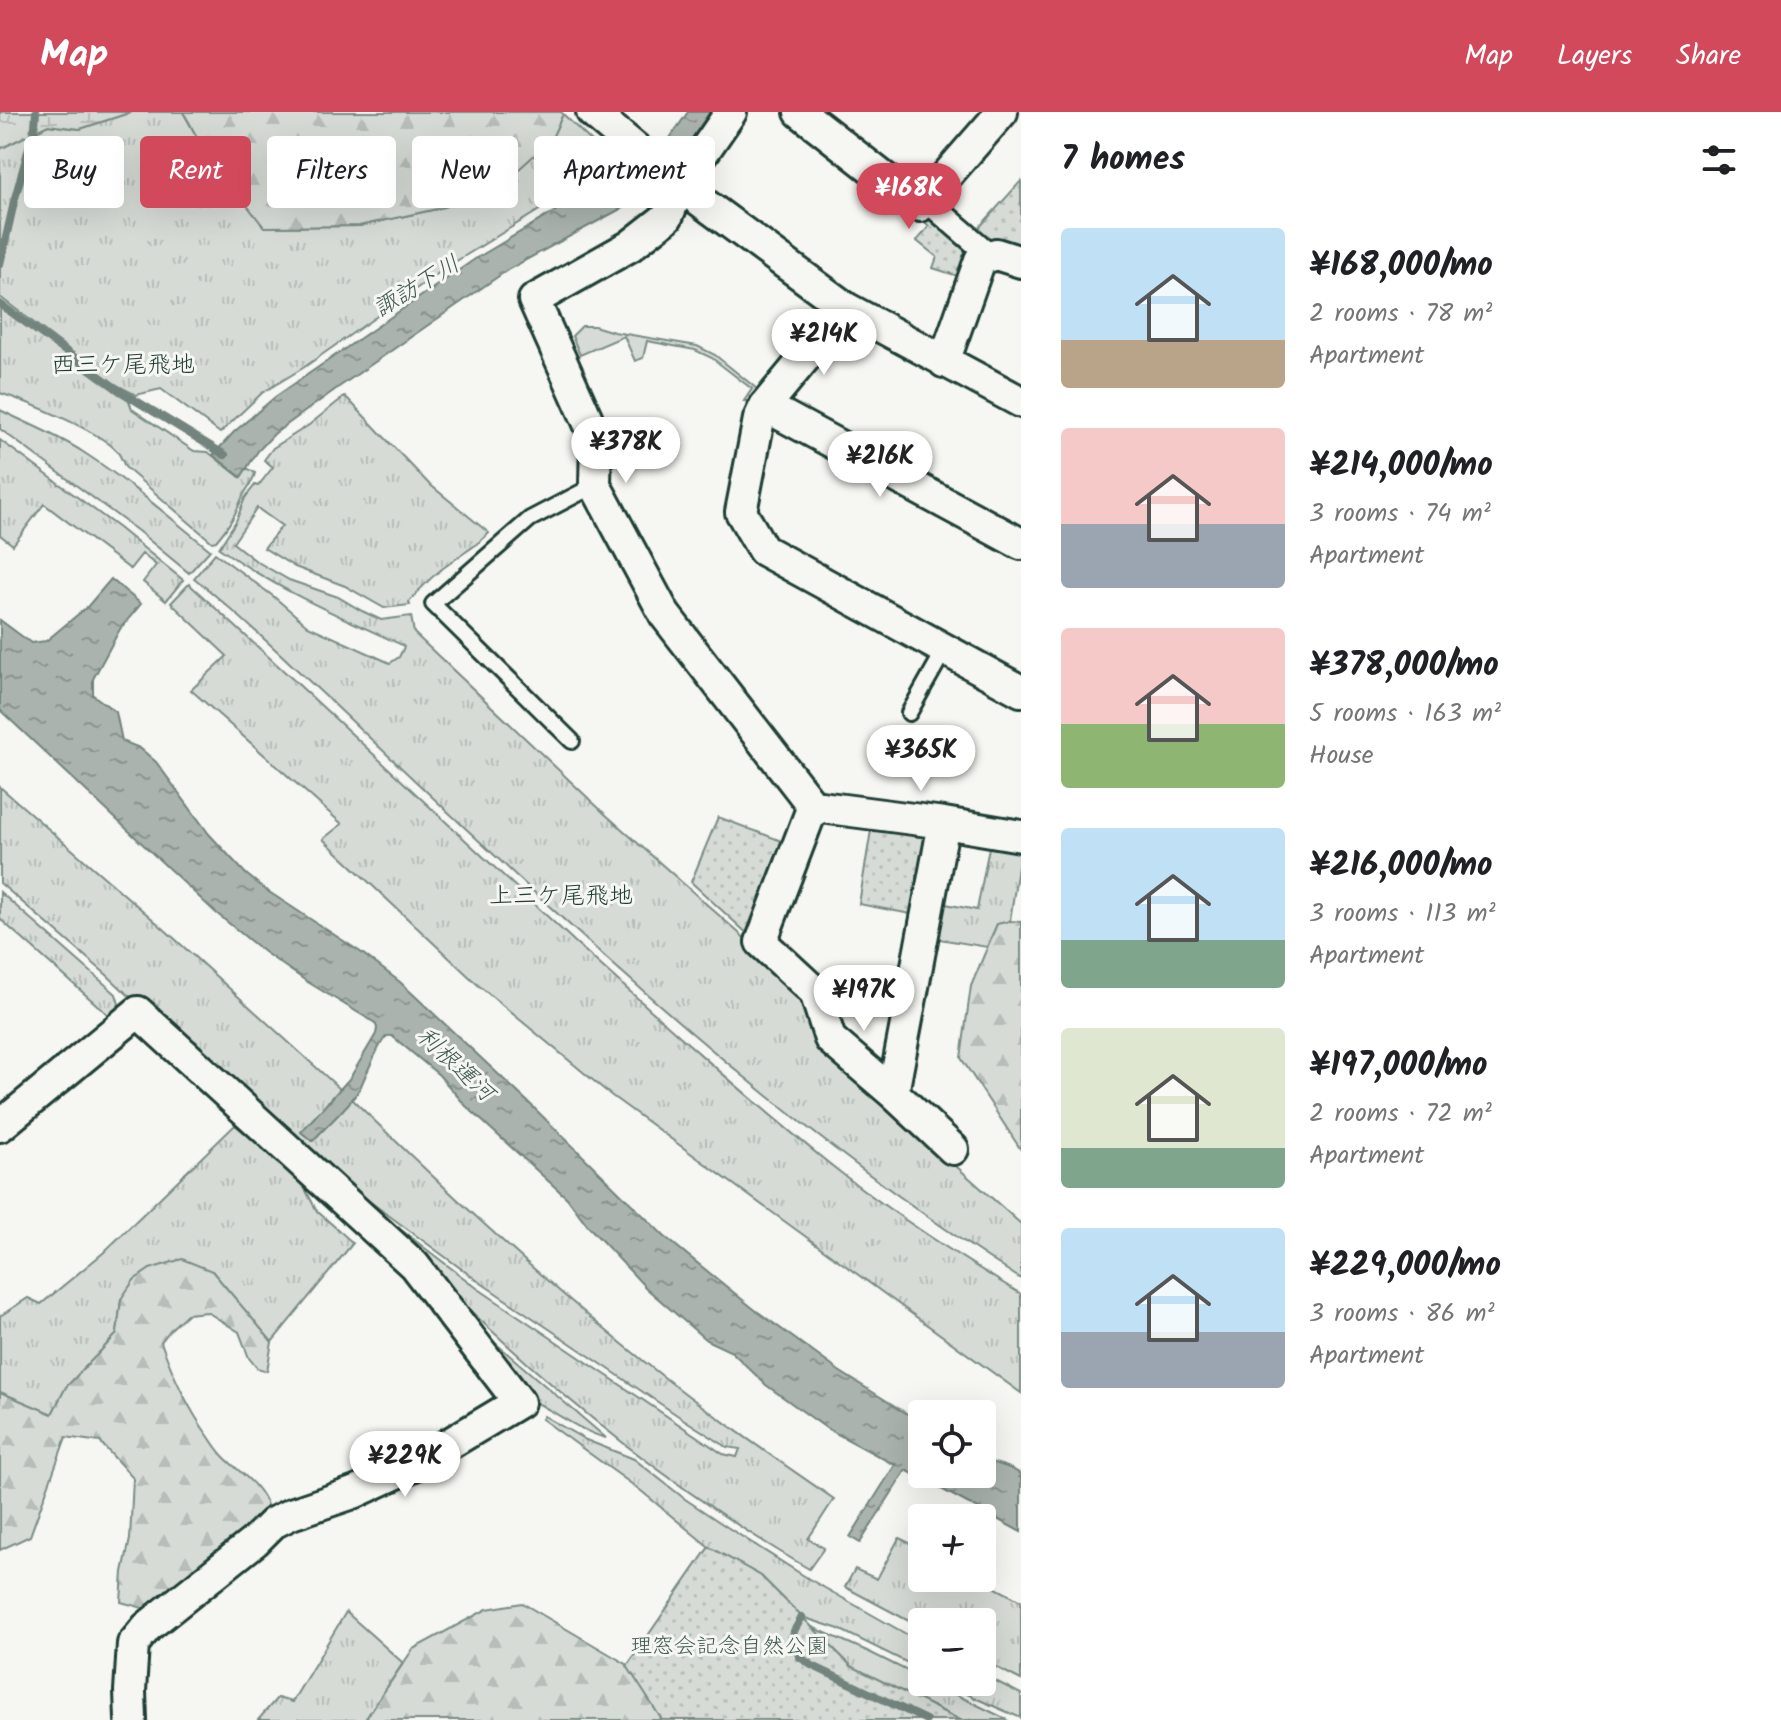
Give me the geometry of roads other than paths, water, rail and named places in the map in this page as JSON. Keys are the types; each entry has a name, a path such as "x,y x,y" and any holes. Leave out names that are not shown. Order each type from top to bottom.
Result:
{"street":[{"path":"592,112 621,136"},
{"path":"714,136 731,112"},
{"path":"800,112 920,206 1002,112"},
{"path":"926,200 991,256"},
{"path":"671,208 667,217 630,246 534,300 596,439 595,485 665,615 813,806 1021,836"},
{"path":"710,208 846,308 1021,402"},
{"path":"944,362 980,260 996,254 1021,262"},
{"path":"846,308 765,406 759,419 741,512 763,550 1021,691"},
{"path":"765,406 1021,544"},
{"path":"813,806 761,942 815,992 830,1039 953,1149"},
{"path":"893,1093 944,823"},
{"path":"0,1126 138,1012 414,1265 519,1402 412,1466 356,1492 273,1523 255,1541 147,1627 133,1644 131,1720"}],"lane":[{"path":"572,741 433,604 530,519 595,485"},
{"path":"909,713 945,649"}],"water":[{"path":"688,112 710,112 694,136 671,136"},
{"path":"561,208 622,208 509,269 336,389 274,434 241,477 213,455 234,432 275,397 475,259"},
{"name":"利根運河","path":"111,579 141,604 120,629 93,679 93,695 116,712 122,741 140,748 156,762 209,834 246,874 400,982 664,1236 754,1309 839,1371 908,1414 908,1471 860,1543 850,1537 895,1465 826,1428 766,1385 732,1352 706,1340 646,1288 588,1226 567,1198 466,1106 439,1075 392,1036 384,1040 357,1094 338,1115 312,1141 301,1132 350,1078 376,1034 375,1023 264,952 215,912 0,710 0,620 31,643 46,641 88,606"},
{"path":"996,1463 1021,1475 1021,1532 996,1519 996,1504 969,1504 939,1488 996,1488"}],"waterway":[{"path":"0,264 36,112"},
{"path":"0,304 120,391 225,455"},
{"path":"802,1617 794,1631 792,1643 800,1657 926,1720"}],"district":[{"name":"西三ケ尾飛地","path":"123,365"},
{"name":"上三ケ尾飛地","path":"561,896"}],"water label":[{"name":"諏訪下川","path":"417,287"}],"park label":[{"name":"理窓会記念自然公園","path":"729,1647"}]}
